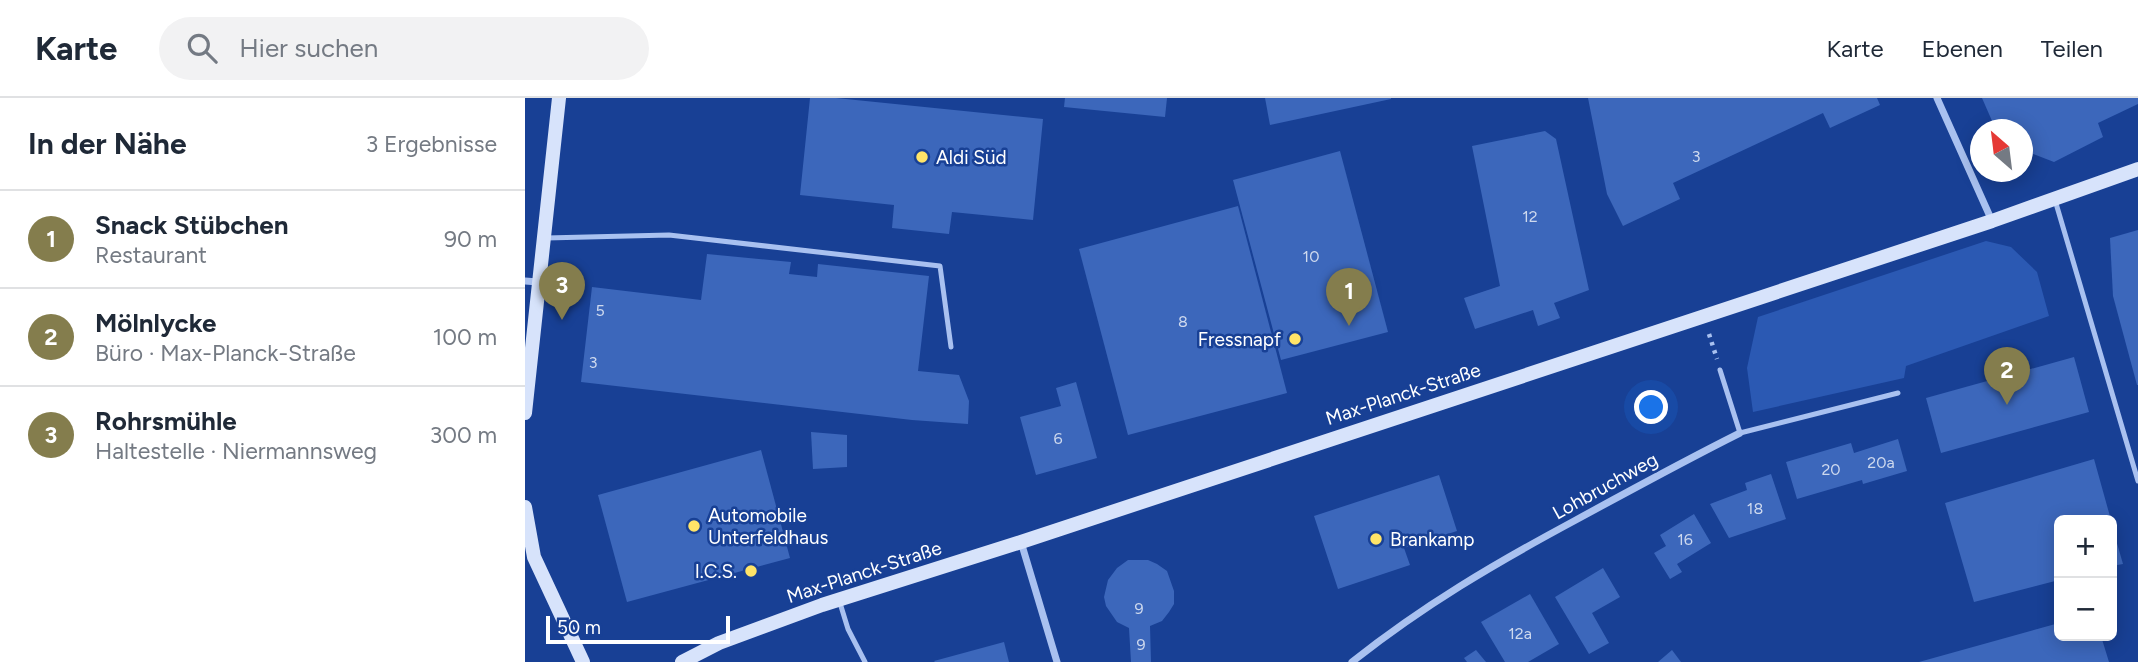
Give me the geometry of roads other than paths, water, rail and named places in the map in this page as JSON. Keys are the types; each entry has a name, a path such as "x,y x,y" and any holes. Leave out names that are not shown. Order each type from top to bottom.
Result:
{"street":[{"path":"525,413 531,281 543,238 559,98"},
{"path":"1937,98 1992,221"},
{"name":"Max-Planck-Straße","path":"682,662 719,643 839,600 1992,221 2138,169"},
{"name":"Lohbruchweg","path":"1352,662 1477,574 1677,464 1740,433"},
{"path":"525,507 534,557 583,662"},
{"path":"1021,542 1057,662"}],"lane":[{"path":"2055,200 2138,481"},
{"path":"543,238 669,235 940,266 951,346"},
{"path":"1720,370 1740,433"},
{"name":"Lohbruchweg","path":"1740,433 1898,393"},
{"path":"839,600 848,629 865,662"}],"place":[{"name":"Aldi Süd","path":"922,157"},
{"name":"Rohrsmühle","path":"562,320"},
{"name":"Snack Stübchen","path":"1349,326"},
{"name":"Fressnapf","path":"1295,339"},
{"name":"Mölnlycke","path":"2007,405"},
{"name":"Automobile Unterfeldhaus","path":"694,526"},
{"name":"Brankamp","path":"1376,539"},
{"name":"I.C.S.","path":"751,571"}]}
